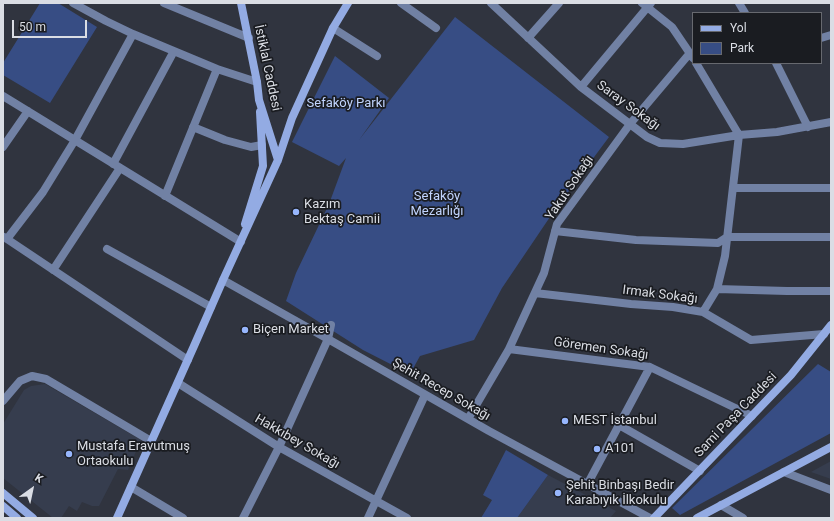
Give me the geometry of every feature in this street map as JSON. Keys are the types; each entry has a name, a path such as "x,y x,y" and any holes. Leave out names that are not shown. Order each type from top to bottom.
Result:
{"street":[{"path":"73,3 132,35 217,69 257,82"},
{"path":"164,3 249,38"},
{"name":"İstiklal Caddesi","path":"241,3 249,38 259,100 278,160"},
{"path":"117,518 178,384 222,280 278,160 292,118 333,28 348,3"},
{"path":"400,3 436,28"},
{"name":"Saray Sokağı","path":"491,3 581,87 647,137 660,143 683,144 739,135 777,132 831,122"},
{"path":"528,38 559,3"},
{"path":"739,3 744,12"},
{"path":"581,87 647,5 672,27 692,56"},
{"path":"333,28 377,56"},
{"path":"132,35 75,140 43,192 4,237 188,360"},
{"path":"53,270 117,166 174,51"},
{"name":"Yakut Sokağı","path":"468,419 509,349 535,293 544,273 556,224 630,124 692,56"},
{"path":"697,64 739,135 725,256 717,289 703,312"},
{"path":"776,64 808,127"},
{"path":"165,196 217,69"},
{"path":"3,96 241,242"},
{"path":"241,242 248,212 263,166 259,100"},
{"path":"3,147 28,111"},
{"path":"193,127 225,140 251,148 262,146"},
{"path":"733,188 831,188"},
{"path":"555,232 636,240 710,243 718,243 727,237 831,237"},
{"path":"107,249 211,307"},
{"name":"Şehit Recep Sokağı","path":"222,280 468,419 650,518"},
{"path":"717,289 831,291"},
{"name":"Irmak Sokağı","path":"535,293 630,304 673,307 703,312 751,340 824,334"},
{"name":"Sami Paşa Caddesi","path":"654,518 791,375 831,325"},
{"path":"244,518 279,447 328,339 331,326"},
{"name":"Göremen Sokağı","path":"509,349 650,367 752,416"},
{"path":"587,485 650,367"},
{"path":"3,400 20,381 32,376 46,378 152,441"},
{"name":"Hakkıbey Sokağı","path":"178,384 279,447 407,518"},
{"path":"368,518 425,395"},
{"path":"619,425 700,470"},
{"path":"697,518 831,447"},
{"path":"784,472 831,490"},
{"path":"131,487 183,518"},
{"path":"3,492 34,518"},
{"path":"721,505 743,518"},
{"path":"3,506 17,518"}],"shaded area":[{"name":"Mustafa Eravutmuş Ortaokulu","path":"45,384 141,440 128,470 118,469 99,506 92,506 82,502 77,511 69,506 61,518 53,518 3,478 3,424 24,390 31,386"},
{"path":"831,461 831,479 811,472"},
{"name":"Şehit Binbaşı Bedir Karabıyık İlkokulu","path":"548,475 616,511 610,518 517,518"}],"green space":[{"path":"40,3 58,3 97,27 50,103 3,75 3,63"},
{"name":"Sefaköy Mezarlığı","path":"455,17 609,137 554,211 502,288 474,340 420,356 410,374 363,350 286,301 296,273 329,204 346,158 339,166 292,142 335,56 389,98 359,140"},
{"path":"818,364 831,372 831,433 680,515 672,508"},
{"path":"506,450 548,475 517,518 481,518 492,500 483,495"}],"place":[{"name":"Kazım Bektaş Camii","path":"296,212"},
{"name":"Biçen Market","path":"245,330"},
{"name":"MEST İstanbul","path":"565,421"},
{"name":"A101","path":"597,449"},
{"name":"Mustafa Eravutmuş Ortaokulu","path":"69,454"},
{"name":"Şehit Binbaşı Bedir Karabıyık İlkokulu","path":"558,493"}],"park label":[{"name":"Sefaköy Parkı","path":"346,104"}]}
